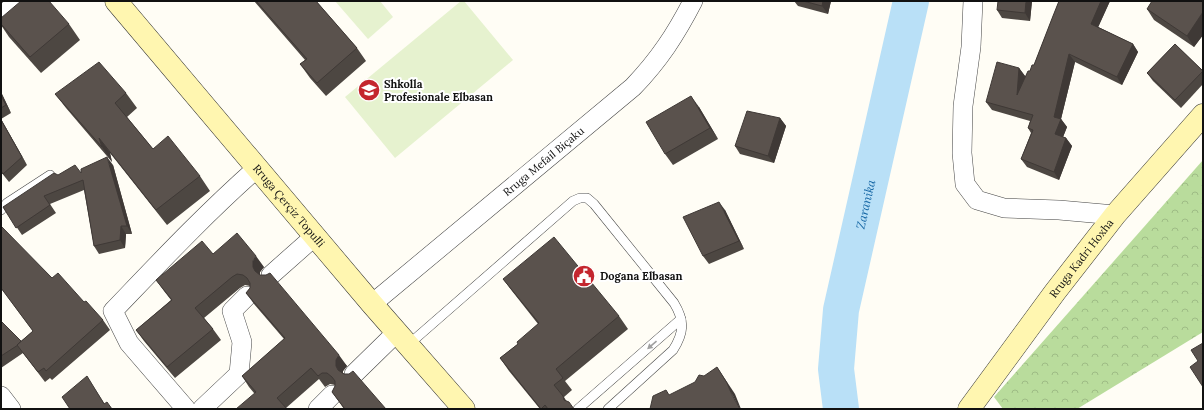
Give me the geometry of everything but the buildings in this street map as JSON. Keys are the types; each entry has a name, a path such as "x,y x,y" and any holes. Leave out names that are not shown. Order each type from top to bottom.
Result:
{"main road":[{"name":"Rruga Çerçiz Topulli","path":"116,1 372,304 464,409"},
{"name":"Rruga Kadri Hoxha","path":"969,409 1055,292 1115,215 1203,115"}],"street":[{"path":"1,17 18,1"},
{"name":"Rruga Mefail Biçaku","path":"372,304 633,87 650,69 680,28 693,1"},
{"path":"973,1 971,47 963,106 962,153 965,184 977,200 1004,208 1059,210 1115,215"},
{"path":"186,409 129,343 113,311 175,245 257,168"},
{"path":"271,275 315,236"},
{"path":"202,409 239,374 242,342 232,312 247,296"},
{"path":"354,374 403,339"},
{"path":"318,409 332,395"},
{"path":"1,396 10,409"}],"lane":[{"path":"1,210 7,203 50,175"},
{"path":"403,339 573,201 580,198 586,198 594,204 674,303 682,319 681,335 673,350 608,409"},
{"path":"578,409 682,319"}],"green space":[{"path":"335,1 380,1 393,17 368,39"},
{"path":"461,1 464,1 513,60 395,158 345,97"},
{"path":"1203,160 1203,332 1077,409 1003,409 994,397"}],"waterway":[{"name":"Zaranika","path":"841,409 836,369 841,310 911,1"}],"place":[{"name":"Shkolla Profesionale Elbasan","path":"369,90"},
{"name":"Dogana Elbasan","path":"584,276"}]}
